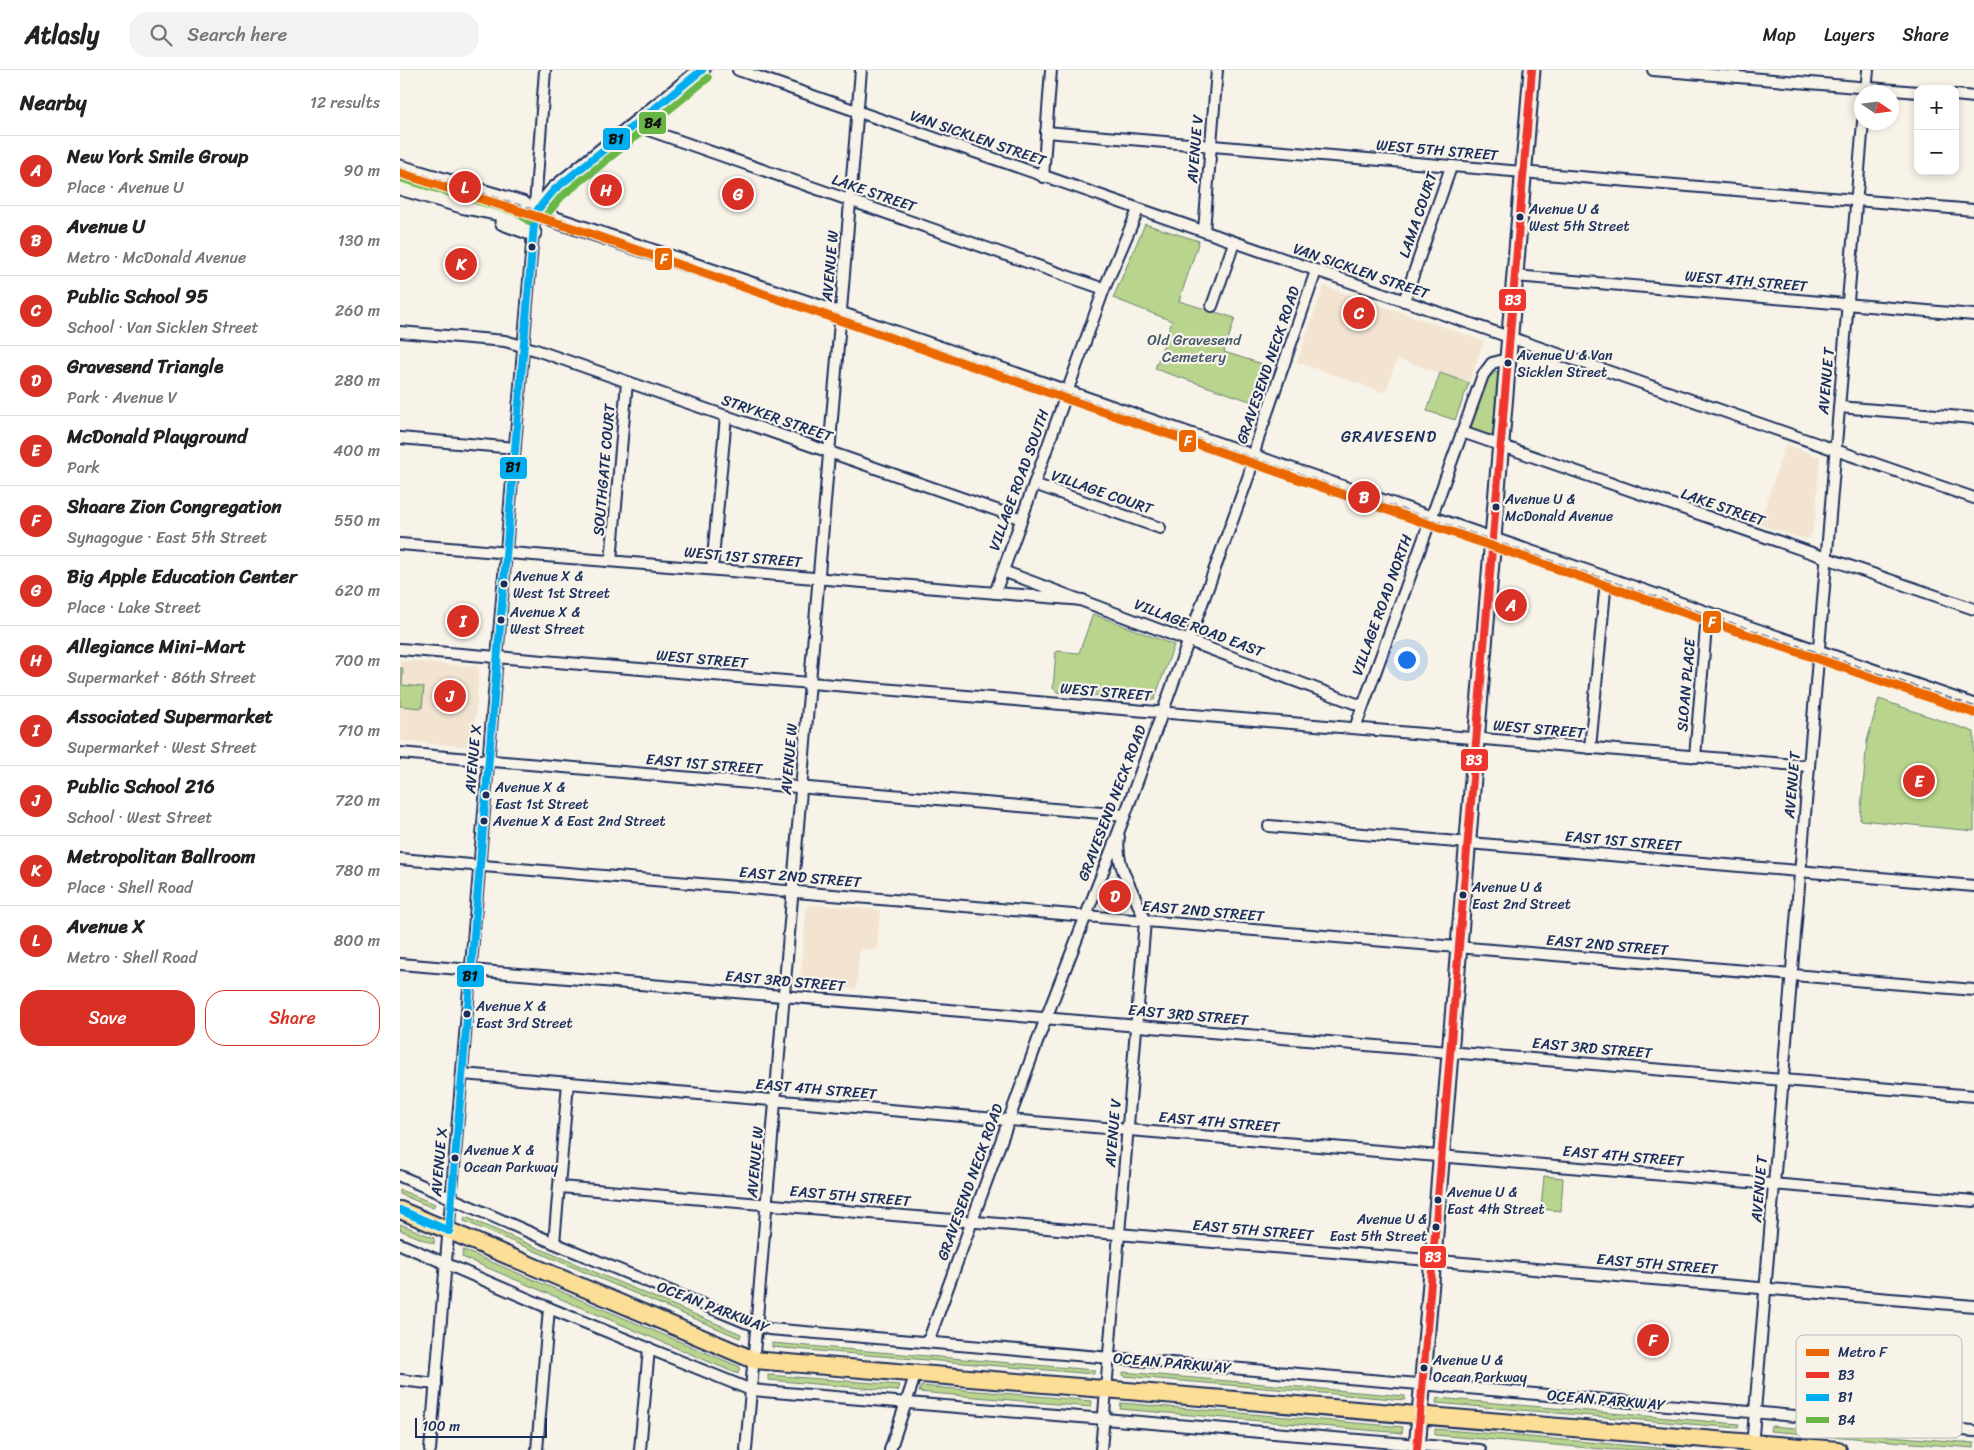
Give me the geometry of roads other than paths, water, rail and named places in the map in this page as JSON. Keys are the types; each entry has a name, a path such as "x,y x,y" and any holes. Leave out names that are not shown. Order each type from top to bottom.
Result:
{"main road":[{"path":"400,187 465,206 522,217 535,213 554,190 702,70"},
{"path":"1417,1447 1532,70"},
{"path":"400,168 522,204 535,213 841,315 1252,459 1430,518 1974,707"},
{"path":"465,206 477,214 533,233"},
{"name":"OCEAN PARKWAY","path":"400,1210 754,1360 1420,1415 1752,1446 1838,1450"}],"street":[{"name":"AVENUE X","path":"430,1450 535,213 545,70"},
{"name":"VAN SICKLEN STREET","path":"738,70 1974,498"},
{"name":"AVENUE W","path":"746,1450 861,70"},
{"path":"1043,177 1051,70"},
{"name":"AVENUE V","path":"1204,232 1217,70"},
{"path":"1654,70 1854,89"},
{"path":"1866,85 1868,70"},
{"path":"1899,91 1914,92"},
{"path":"1959,95 1974,97"},
{"name":"LAKE STREET","path":"634,125 1104,289"},
{"name":"AVENUE T","path":"1752,1446 1862,130"},
{"name":"WEST 5TH STREET","path":"1046,132 1974,210"},
{"name":"LAMA COURT","path":"1404,301 1451,167"},
{"name":"VILLAGE ROAD SOUTH","path":"995,593 1104,289 1138,210"},
{"path":"1212,306 1234,243"},
{"name":"GRAVESEND NECK ROAD","path":"928,1342 1046,1018 1123,819 1249,475 1252,459 1316,271"},
{"name":"WEST 4TH STREET","path":"1514,276 1974,315"},
{"name":"STRYKER STREET","path":"400,332 504,341 523,346 1022,519"},
{"name":"VILLAGE ROAD NORTH","path":"1362,706 1483,374 1492,362 1508,359"},
{"name":"SOUTHGATE COURT","path":"611,561 627,382"},
{"path":"1839,407 1974,418"},
{"path":"712,569 726,416"},
{"name":"LAKE STREET","path":"1462,432 1974,609"},
{"path":"400,438 515,448"},
{"name":"VILLAGE COURT","path":"1034,484 1160,528"},
{"name":"WEST 1ST STREET","path":"400,544 1083,600"},
{"name":"VILLAGE ROAD EAST","path":"1003,571 1362,706"},
{"path":"1590,748 1606,580"},
{"name":"SLOAN PLACE","path":"1694,757 1707,615"},
{"name":"WEST STREET","path":"400,649 1808,766"},
{"path":"1355,728 1362,706"},
{"name":"EAST 1ST STREET","path":"400,753 802,787 1123,819"},
{"name":"AVENUE V","path":"1101,1450 1145,921 1118,858 1117,847 1123,819"},
{"name":"EAST 1ST STREET","path":"1269,826 1974,886"},
{"name":"EAST 2ND STREET","path":"400,858 1974,990"},
{"name":"EAST 3RD STREET","path":"400,964 1974,1096"},
{"name":"EAST 4TH STREET","path":"462,1074 1974,1201"},
{"path":"554,1243 568,1083"},
{"name":"OCEAN PARKWAY","path":"400,1176 554,1243 756,1326 769,1329 1796,1416"},
{"name":"EAST 5TH STREET","path":"560,1188 1974,1306"},
{"path":"400,1244 549,1308 751,1390 1417,1447 1480,1450"},
{"path":"537,1450 549,1308"},
{"path":"640,1450 649,1348"},
{"path":"890,1450 916,1373"},
{"path":"400,1380 436,1384"}],"railway":[{"path":"400,168 540,212 1974,707"}],"metro line":[{"name":"F","path":"400,173 579,230 1974,713"}],"place":[{"name":"Avenue X","path":"465,187"},
{"name":"Allegiance Mini-Mart","path":"606,190"},
{"name":"Big Apple Education Center","path":"738,194"},
{"name":"Avenue U & West 5th Street","path":"1520,217"},
{"name":"Metropolitan Ballroom","path":"461,264"},
{"name":"Public School 95","path":"1359,313"},
{"name":"Avenue U & Van Sicklen Street","path":"1508,363"},
{"name":"Avenue U","path":"1364,497"},
{"name":"Avenue U & McDonald Avenue","path":"1496,507"},
{"name":"Avenue X & West 1st Street","path":"504,584"},
{"name":"New York Smile Group","path":"1511,605"},
{"name":"Avenue X & West Street","path":"501,620"},
{"name":"Associated Supermarket","path":"463,621"},
{"name":"Public School 216","path":"450,696"},
{"name":"McDonald Playground","path":"1919,781"},
{"name":"Avenue X & East 1st Street","path":"486,795"},
{"name":"Avenue X & East 2nd Street","path":"484,821"},
{"name":"Avenue U & East 2nd Street","path":"1463,895"},
{"name":"Gravesend Triangle","path":"1115,896"},
{"name":"Avenue X & East 3rd Street","path":"467,1014"},
{"name":"Avenue X & Ocean Parkway","path":"455,1158"},
{"name":"Avenue U & East 4th Street","path":"1438,1200"},
{"name":"Avenue U & East 5th Street","path":"1436,1227"},
{"name":"Shaare Zion Congregation","path":"1653,1340"},
{"name":"Avenue U & Ocean Parkway","path":"1424,1368"}],"district":[{"name":"GRAVESEND","path":"1389,436"}],"park label":[{"name":"Old Gravesend Cemetery","path":"1194,348"}]}
